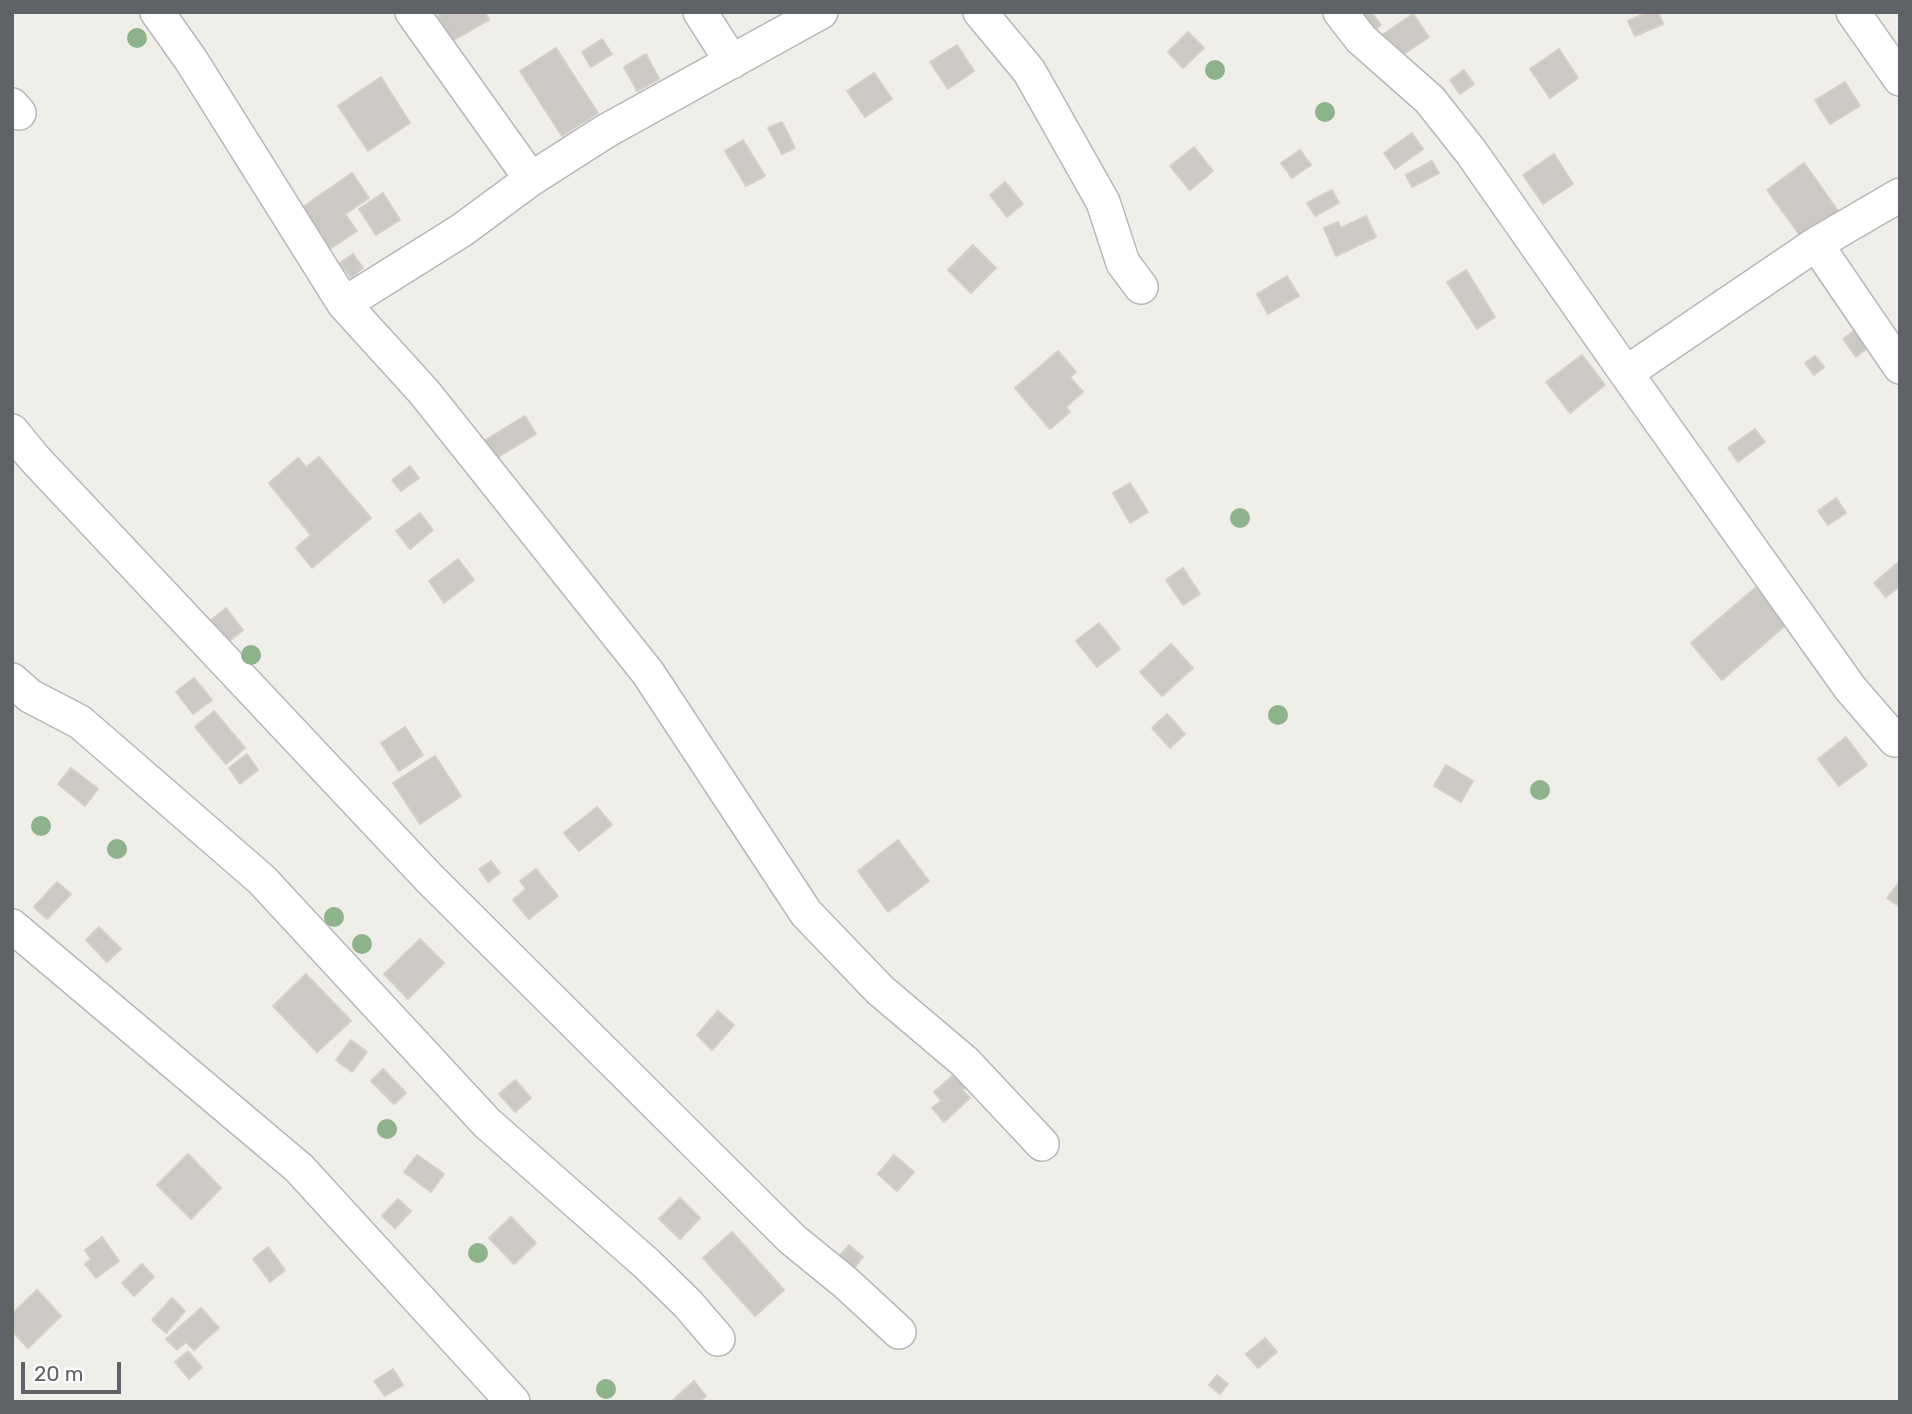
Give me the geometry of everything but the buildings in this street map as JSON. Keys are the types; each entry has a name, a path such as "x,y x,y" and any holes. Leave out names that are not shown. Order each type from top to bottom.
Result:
{"street":[{"path":"157,12 191,60 344,304 424,392 648,673 806,913 880,990 965,1062 1042,1144"},
{"path":"412,12 531,179"},
{"path":"700,12 732,62"},
{"path":"344,304 462,230 531,179 606,131 821,12"},
{"path":"980,12 1029,71 1103,202 1123,263 1141,287"},
{"path":"1340,12 1361,39 1430,100 1471,152 1850,688 1895,740"},
{"path":"1853,12 1900,79"},
{"path":"1626,373 1816,244 1900,195"},
{"path":"1816,244 1900,367"},
{"path":"12,431 430,879 792,1239 846,1283 899,1332"},
{"path":"18,696 80,722 262,880 487,1123 647,1264 688,1304 718,1339"},
{"path":"12,926 299,1168 513,1402"}]}
